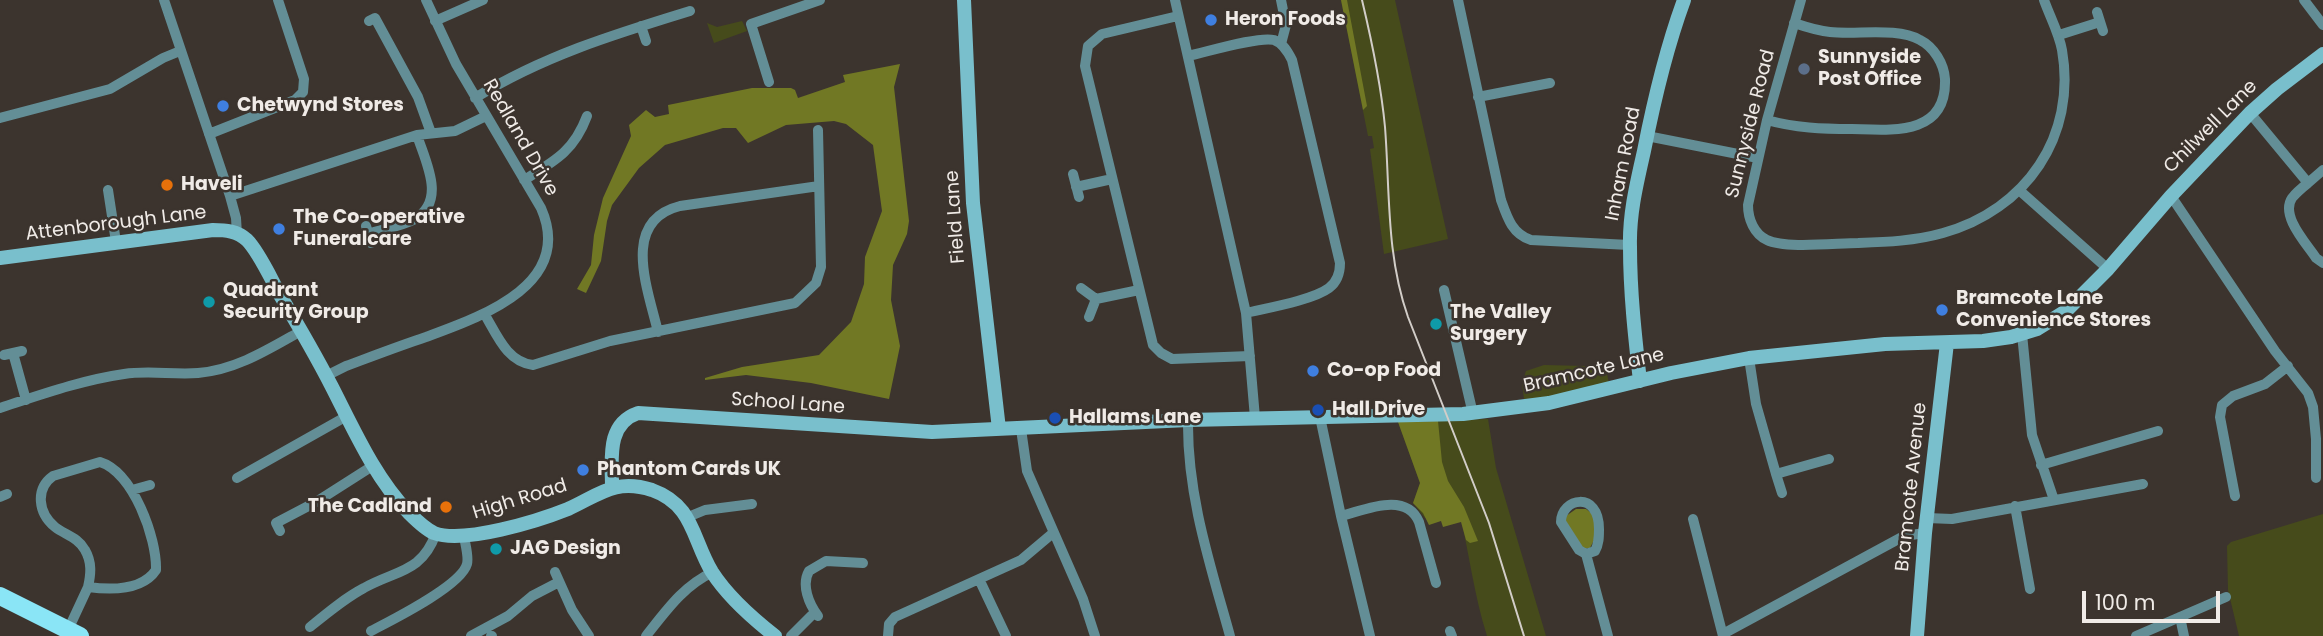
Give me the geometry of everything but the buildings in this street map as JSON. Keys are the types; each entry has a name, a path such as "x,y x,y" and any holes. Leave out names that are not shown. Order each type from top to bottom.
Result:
{"main road":[{"path":"0,596 74,633"}],"street":[{"path":"164,0 230,196 237,234 252,246 390,490 407,511 436,533 427,554 416,565 362,589 317,614 310,627"},
{"path":"209,134 295,100 303,92 304,79 278,0"},
{"name":"Redland Drive","path":"326,376 337,369 485,314 512,298 530,283 547,250 548,232 545,218 475,98 426,0"},
{"path":"435,21 482,0"},
{"path":"769,82 751,24 820,0"},
{"name":"Field Lane","path":"964,0 973,203 999,429"},
{"path":"1175,0 1246,313 1255,418"},
{"path":"1281,0 1286,25 1281,44"},
{"path":"1458,0 1501,200 1513,229 1523,237 1538,241 1629,245"},
{"name":"Inham Road","path":"1640,381 1629,245 1634,195 1667,51 1684,0"},
{"name":"Sunnyside Road","path":"1801,0 1749,195 1748,215 1758,233 1779,244 1870,243 1944,233 1989,214 2019,190 2042,162 2058,128 2066,87 2059,35 2044,0"},
{"path":"2304,0 2323,25"},
{"path":"475,98 539,62 579,46 690,11"},
{"path":"1178,16 1102,34 1087,46 1086,66 1150,340 1166,357 1178,359 1250,356"},
{"path":"369,21 375,18 418,97 431,133"},
{"path":"2059,35 2100,22"},
{"path":"1767,120 1806,128 1906,130 1929,118 1943,96 1945,78 1942,66 1933,51 1920,39 1902,34 1831,32 1794,23"},
{"path":"641,26 646,41"},
{"path":"1188,57 1259,40 1273,40 1281,44 1292,60 1340,269 1335,281 1326,290 1246,313"},
{"path":"0,118 110,89 180,51"},
{"name":"Chilwell Lane","path":"2136,236 2171,195 2250,113 2323,54"},
{"path":"1478,97 1550,83"},
{"path":"2250,113 2308,183"},
{"path":"230,196 417,135 456,131 486,116"},
{"path":"524,180 567,152 582,130 587,116"},
{"path":"571,123 582,130"},
{"path":"485,314 510,355 521,363 533,365 600,344 789,306 816,283 821,267 818,130"},
{"path":"368,234 414,220 428,205 433,183 417,135"},
{"path":"1647,136 1758,158"},
{"path":"2323,170 2291,199 2289,205 2290,218 2316,258 2323,262"},
{"path":"1073,174 1077,192 1112,178"},
{"path":"657,332 642,253 646,230 654,220 680,206 819,187"},
{"path":"108,190 116,242"},
{"path":"2019,190 2108,269"},
{"path":"2171,195 2275,351 2308,393 2313,407 2319,465 2316,478"},
{"name":"Attenborough Lane","path":"0,258 213,230 237,234"},
{"name":"Bramcote Lane","path":"1021,429 1188,420 1473,414 1549,403 1689,369 1749,358 1885,344 1983,341 2037,329 2066,311 2136,236"},
{"path":"1081,288 1096,299 1139,290"},
{"path":"1444,289 1473,414"},
{"path":"1089,317 1096,299"},
{"path":"1447,302 1460,299"},
{"path":"0,408 131,373 210,372 239,363 301,331"},
{"path":"2022,334 2029,423 2054,500"},
{"name":"Bramcote Avenue","path":"1917,636 1925,533 1947,343"},
{"path":"13,353 26,400"},
{"path":"1749,358 1756,404 1782,493"},
{"path":"2235,496 2220,417 2222,405 2234,396 2265,384 2288,366"},
{"name":"School Lane","path":"611,487 613,438 619,425 638,413 898,431 1021,429"},
{"path":"237,478 347,416"},
{"path":"1320,417 1370,636"},
{"path":"1188,420 1189,464 1194,505 1230,636"},
{"path":"1021,429 1027,471 1083,599 1095,636"},
{"path":"2042,465 2144,429 2158,431"},
{"path":"1776,474 1829,459"},
{"path":"74,633 88,587 90,566 86,551 75,538 49,521 40,499 43,485 53,476 100,462 114,468 132,490 156,559 154,573 146,580 115,590 88,587"},
{"path":"1817,462 1821,474"},
{"path":"280,531 276,523 316,502 374,465"},
{"path":"2234,484 2247,481"},
{"path":"1927,517 1952,519 2143,484"},
{"path":"132,490 150,485"},
{"name":"High Road","path":"436,533 464,536 556,513 611,487 631,485 652,490 677,504 688,517 713,572 741,605 775,636"},
{"path":"1586,554 1595,551 1599,545 1598,515 1590,505 1579,502 1564,510 1561,522 1579,550 1586,554 1608,636"},
{"path":"688,517 705,510 752,504"},
{"path":"1341,516 1390,505 1408,508 1419,522 1436,583"},
{"path":"2015,506 2030,589"},
{"path":"1693,519 1723,635 1904,536 1925,533"},
{"path":"888,636 889,624 895,617 1021,560 1053,533"},
{"path":"371,631 413,609 460,576 467,563 464,536"},
{"path":"791,636 816,614 806,591 805,581 809,571 826,561 857,559"},
{"path":"646,636 680,593 713,572"},
{"path":"471,636 508,616 557,577 577,620 589,636"},
{"path":"979,579 1006,636"},
{"path":"2136,636 2226,597"},
{"path":"2180,617 2184,636"},
{"path":"391,621 398,633"}],"green space":[{"path":"1341,0 1395,0 1448,239 1384,254 1370,149 1374,148 1372,136 1368,136"},
{"path":"1341,0 1347,0 1367,106 1363,110"},
{"path":"742,21 747,31 714,43 707,23 717,27"},
{"path":"900,64 894,87 909,221 907,234 893,265 891,300 900,346 889,399 811,383 746,375 705,380 742,367 819,355 851,322 864,284 865,257 882,211 873,145 846,124 834,121 786,125 748,143 736,128 723,128 665,145 639,168 612,205 601,261 586,293 577,289 591,265 594,235 603,198 631,136 629,125 646,110 655,117 669,114 668,105 752,88 791,88 795,90 798,98 845,82 843,75"},
{"path":"1544,365 1596,368 1607,374 1609,383 1543,398 1524,399 1522,383 1526,371"},
{"path":"1488,419 1496,468 1546,636 1487,636 1459,510 1425,518 1413,503 1420,483 1398,422"},
{"path":"1438,421 1442,462 1448,481 1464,507 1478,541 1470,543 1466,540 1461,522 1443,527 1441,521 1429,525 1423,513 1413,503 1420,483 1398,422"},
{"path":"1576,509 1586,509 1594,515 1594,540 1590,548 1583,548 1566,522 1566,516"},
{"path":"2323,514 2323,636 2239,636 2228,590 2227,546 2231,542"}],"tram line":[{"path":"1362,0 1383,111 1392,247 1401,294 1489,523 1524,636"}],"place":[{"name":"Heron Foods","path":"1211,20"},
{"name":"Sunnyside Post Office","path":"1804,69"},
{"name":"Chetwynd Stores","path":"223,106"},
{"name":"Haveli","path":"167,185"},
{"name":"The Co-operative Funeralcare","path":"279,229"},
{"name":"Quadrant Security Group","path":"209,302"},
{"name":"Bramcote Lane Convenience Stores","path":"1942,310"},
{"name":"The Valley Surgery","path":"1436,324"},
{"name":"Co-op Food","path":"1313,371"},
{"name":"Hall Drive","path":"1318,410"},
{"name":"Hallams Lane","path":"1055,418"},
{"name":"Phantom Cards UK","path":"583,470"},
{"name":"The Cadland","path":"446,507"},
{"name":"JAG Design","path":"496,549"}]}
